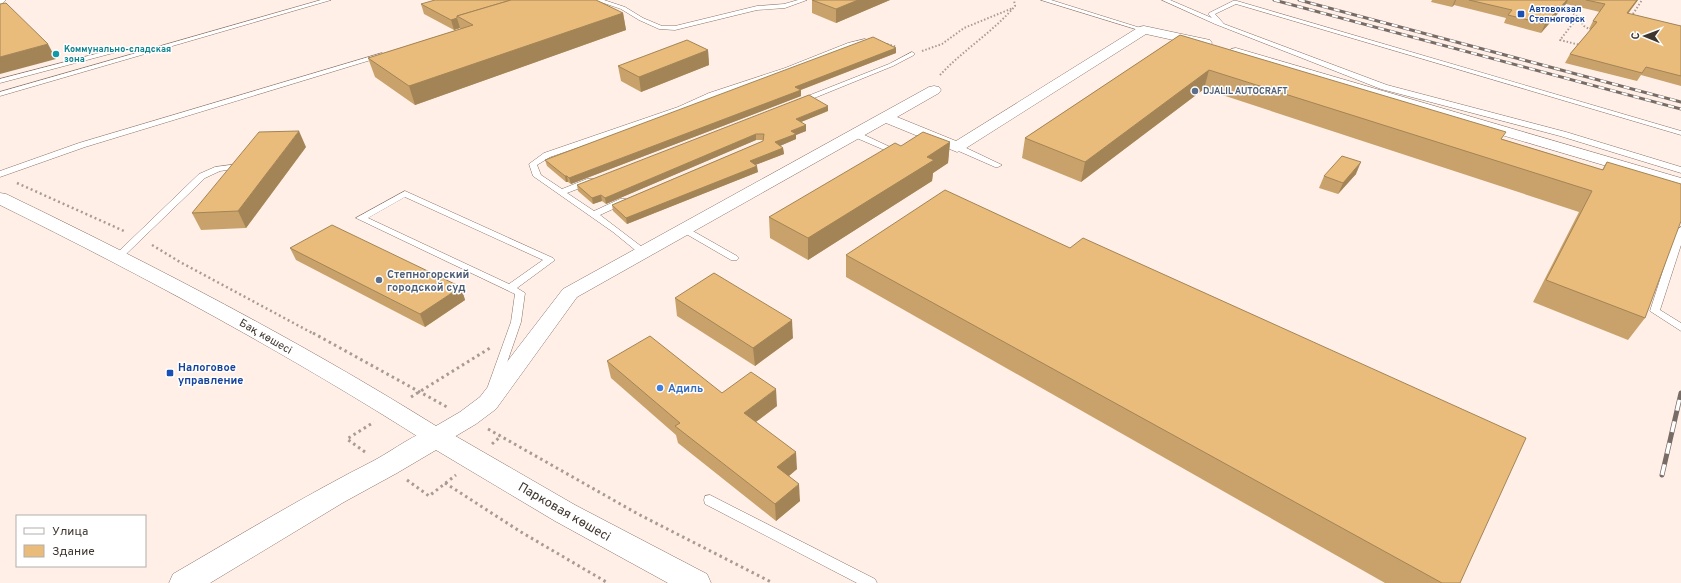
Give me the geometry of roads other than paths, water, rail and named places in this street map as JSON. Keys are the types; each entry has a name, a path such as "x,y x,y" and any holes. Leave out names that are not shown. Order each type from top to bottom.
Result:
{"street":[{"path":"885,117 957,148 1144,30 1182,37 1292,68 1681,183"},
{"path":"184,583 334,494 387,466 436,437 468,418 488,403 570,293 934,90"},
{"name":"Бақ көшесі","path":"0,198 93,242 252,328 394,409 436,437"},
{"name":"Парковая көшесі","path":"436,437 565,513 696,583"}],"lane":[{"path":"0,3 3,0"},
{"path":"0,94 328,0"},
{"path":"598,0 623,8 641,19 661,28 675,28 749,10 785,6 804,0"},
{"path":"1044,0 1144,30"},
{"path":"1165,0 1222,25 1384,87 1563,134 1681,170"},
{"path":"1222,25 1211,14 1235,2 1681,133"},
{"path":"643,252 594,214 537,176 534,164 547,155 681,109 712,95 787,69 850,44 864,42"},
{"path":"0,81 115,51"},
{"path":"0,174 82,145 388,53"},
{"path":"789,105 891,65 912,54"},
{"path":"855,134 907,157"},
{"path":"957,148 998,165"},
{"path":"119,256 202,176 218,169 238,166"},
{"path":"562,192 598,178"},
{"path":"488,403 516,322 520,293 361,218 405,194 550,260 510,288"},
{"path":"594,214 629,199"},
{"path":"684,230 734,258"},
{"path":"1681,230 1655,311 1681,328"},
{"path":"710,500 870,583"}],"railway":[{"path":"1274,0 1681,109"},
{"path":"1299,0 1681,102"},
{"path":"1662,475 1681,393"}],"place":[{"name":"Автовокзал Степногорск","path":"1521,14"},
{"name":"Коммунально-сладская зона","path":"56,54"},
{"name":"DJALIL AUTOCRAFT","path":"1195,91"},
{"name":"Степногорский городской суд","path":"379,280"},
{"name":"Налоговое управление","path":"170,373"},
{"name":"Адиль","path":"660,388"}]}
